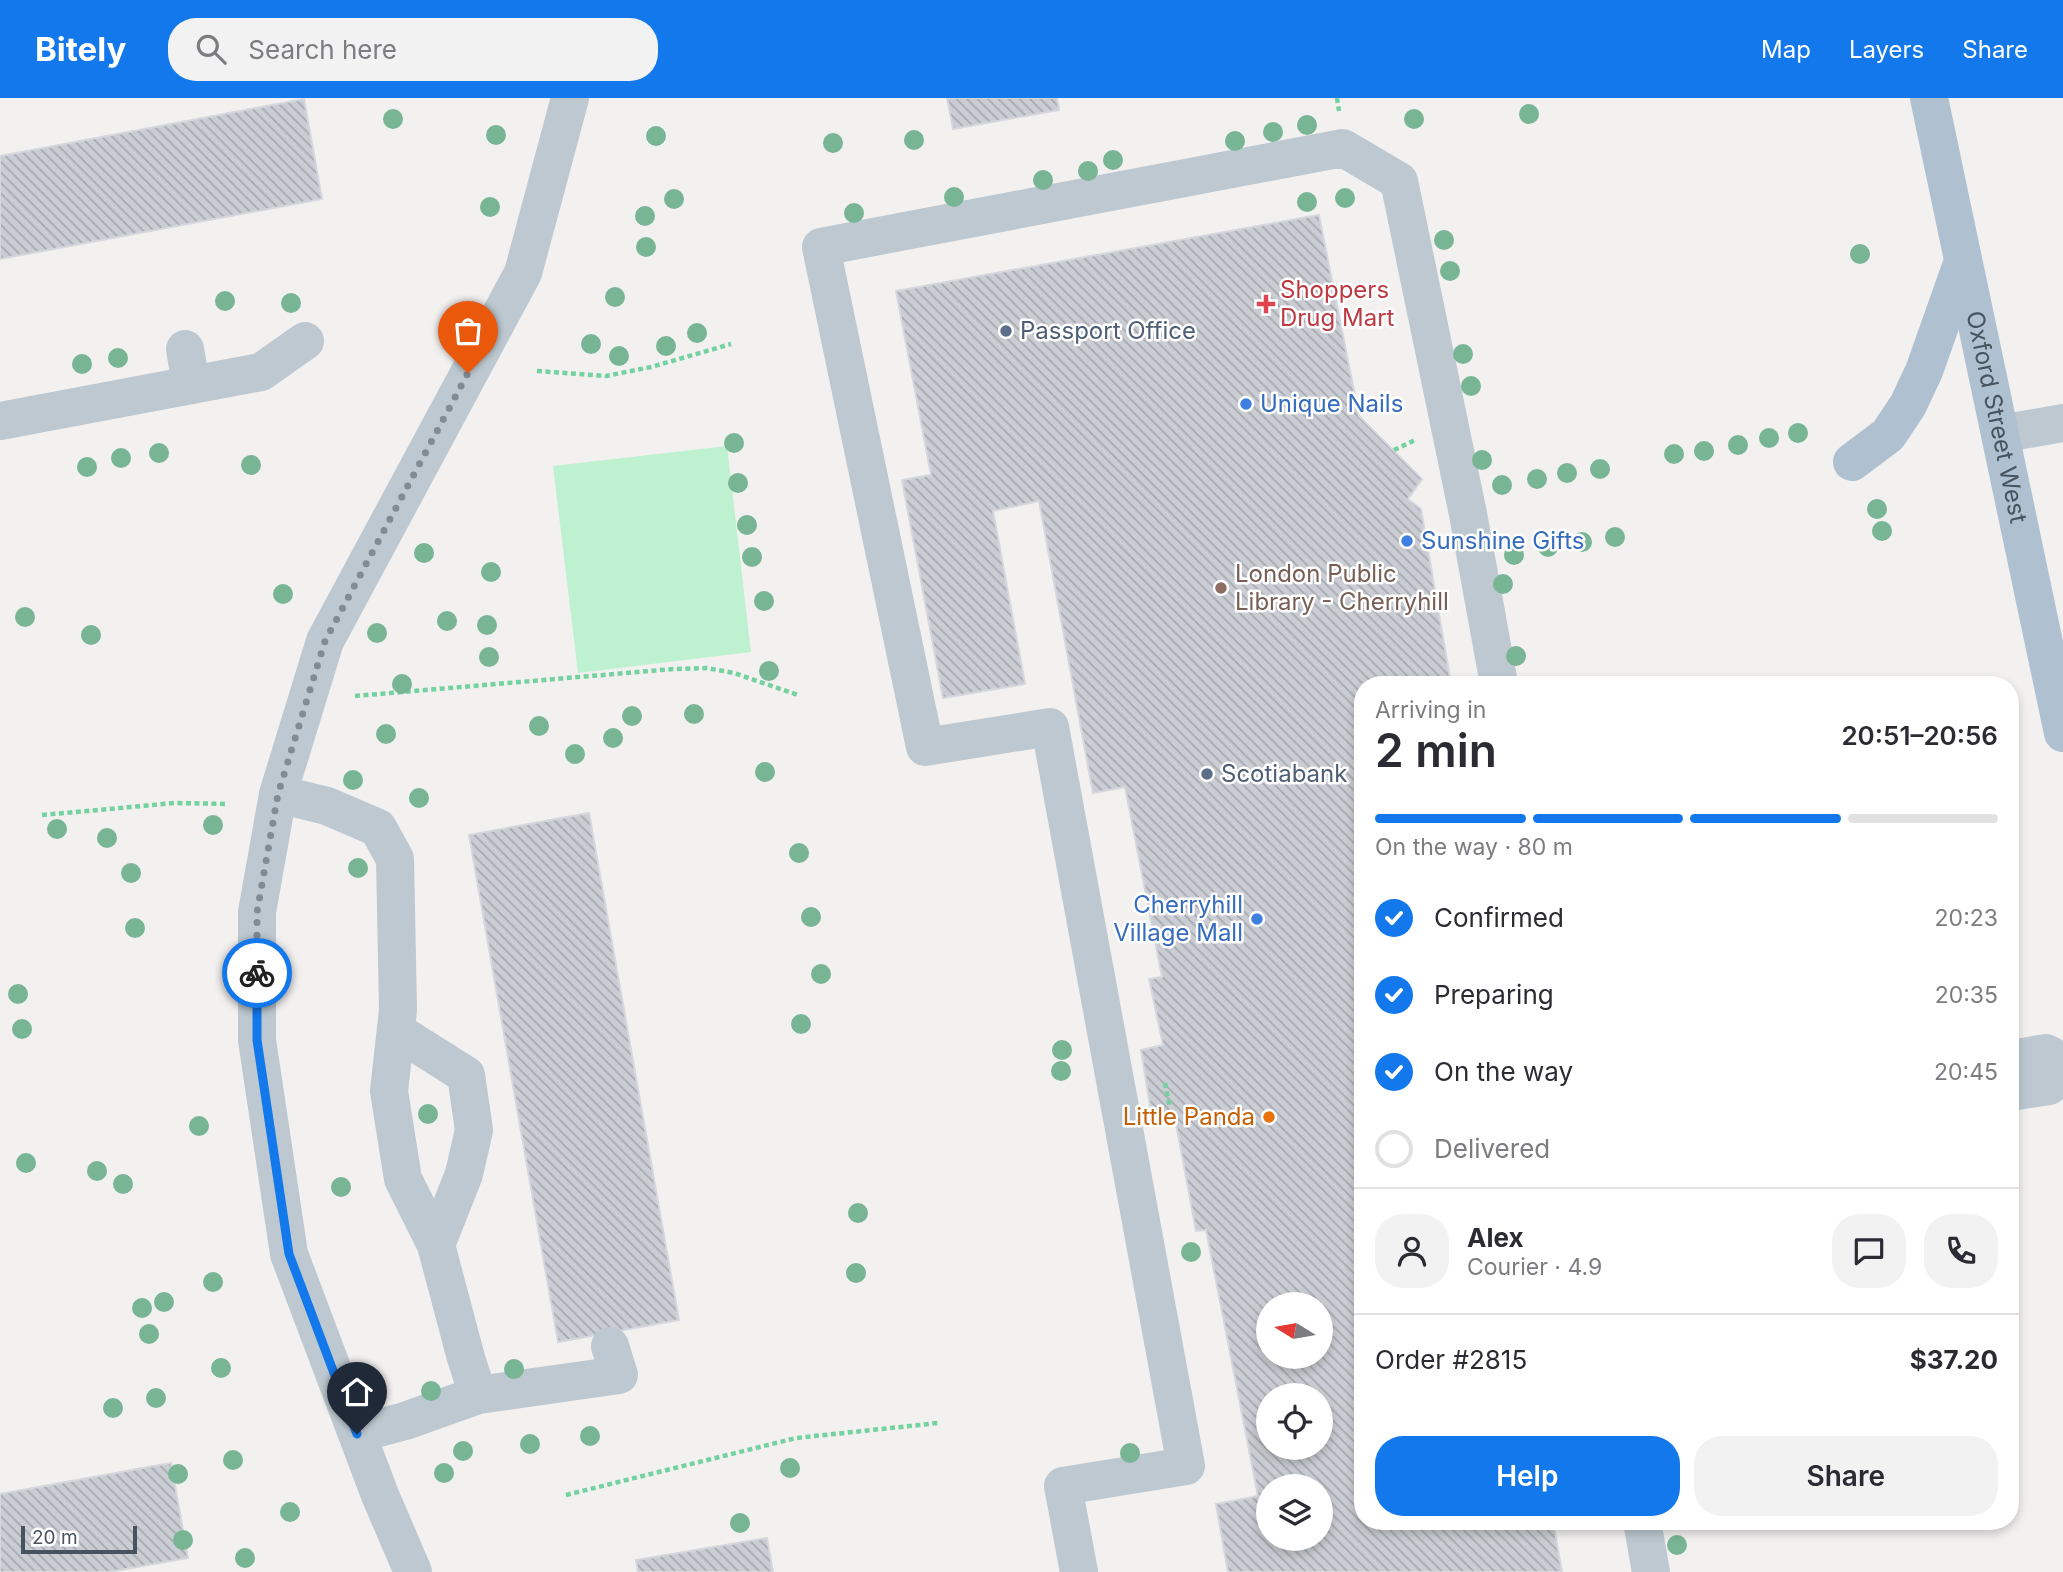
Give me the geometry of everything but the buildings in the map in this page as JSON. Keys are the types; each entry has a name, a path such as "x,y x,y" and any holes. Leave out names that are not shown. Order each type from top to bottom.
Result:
{"main road":[{"name":"Oxford Street West","path":"1929,98 2063,733"},
{"path":"1852,462 1888,435 1908,405 1924,370 1963,261"}],"street":[{"path":"413,1572 289,1254 257,1040 257,912 278,794 325,641 523,274 570,98"},
{"path":"1079,1572 1063,1486 1186,1466 1050,727 925,747 821,247 1343,148 1399,181 1468,514 1498,676"},
{"path":"19,406 188,367 261,372 305,341"},
{"path":"2000,433 2063,422"},
{"path":"278,794 327,806 377,828 395,859 398,1010 389,1091 403,1179 436,1245 478,1395"},
{"path":"396,1031 466,1075 474,1130 464,1174 436,1245"},
{"path":"2019,1058 2046,1053 2063,1062"},
{"path":"2019,1090 2049,1086 2063,1071"},
{"path":"357,1434 405,1421 478,1395 619,1375 610,1346"},
{"path":"1644,1530 1651,1572"}],"path":[{"path":"537,371 606,376 651,367 731,344"},
{"path":"355,696 707,668 734,673 798,695"},
{"path":"41,815 175,803 228,804"},
{"path":"1165,1083 1170,1108"},
{"path":"566,1495 796,1438 938,1423"}],"green space":[{"path":"727,446 751,652 578,673 553,466"}],"way so far":[{"path":"257,973 257,912 278,794 325,641 468,373"}],"place":[{"name":"Shoppers Drug Mart","path":"1266,304"},
{"name":"Passport Office","path":"1006,331"},
{"name":"Unique Nails","path":"1246,404"},
{"name":"Sunshine Gifts","path":"1407,541"},
{"name":"London Public Library - Cherryhill","path":"1221,588"},
{"name":"Scotiabank","path":"1207,774"},
{"name":"Cherryhill Village Mall","path":"1257,919"},
{"name":"Little Panda","path":"1269,1117"}],"route":[{"path":"257,973 257,1040 289,1254 357,1434"}]}
